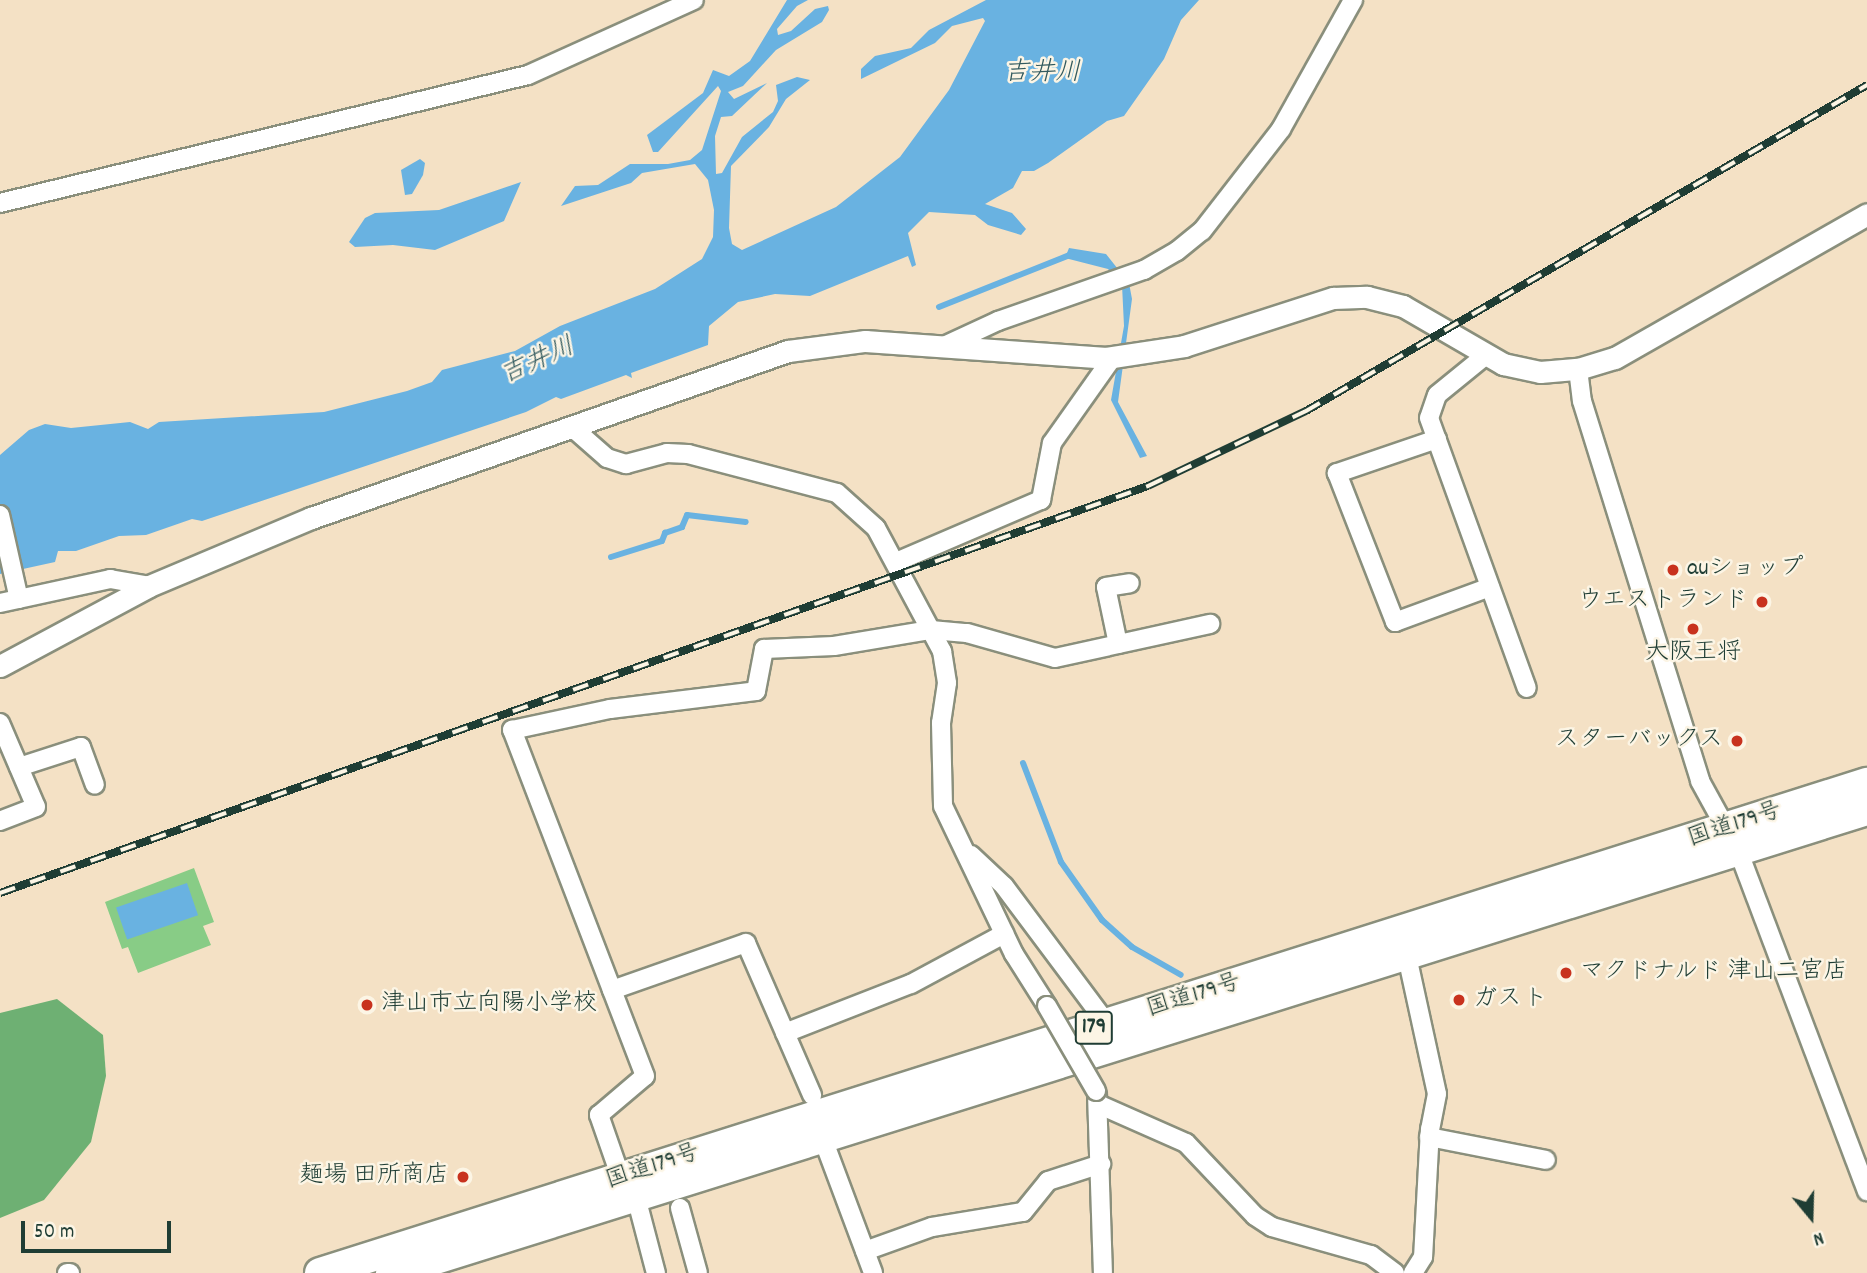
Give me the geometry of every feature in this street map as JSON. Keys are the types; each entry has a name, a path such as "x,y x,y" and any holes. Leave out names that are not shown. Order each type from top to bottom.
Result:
{"highway":[{"name":"国道179号","path":"391,1273 629,1188 1733,839 1867,783"},
{"name":"国道179号","path":"1733,839 1867,810"},
{"name":"国道179号","path":"320,1273 629,1188 823,1139 1115,1034"}],"street":[{"path":"0,203 528,75 694,0"},
{"path":"941,347 998,321 1144,270 1202,231 1281,129 1353,0"},
{"path":"0,666 149,586 311,517 574,429 788,351 865,341 1113,356 1184,346 1333,298 1367,297 1403,306 1503,365 1540,372 1578,369 1615,358 1867,214"},
{"path":"1486,355 1437,395 1429,418 1527,688"},
{"path":"896,562 1041,500 1052,443 1113,356"},
{"path":"1578,369 1582,401 1700,781 1733,839 1867,1191"},
{"path":"574,429 607,458 626,464 667,453 688,454 836,493 876,528 942,651 947,683 941,723 943,806 1004,934 1098,1098 1103,1273"},
{"path":"1437,439 1337,472 1395,622 1490,587"},
{"path":"0,514 19,599"},
{"path":"0,603 110,579 149,586"},
{"path":"1118,644 1106,587 1130,583"},
{"path":"656,1273 629,1188 599,1115 645,1076 512,730 610,709 756,691 764,649 834,646 931,631 968,633 1055,658 1210,624"},
{"path":"0,723 36,807 0,821"},
{"path":"19,767 81,747 95,785"},
{"path":"963,848 1004,886 1115,1034"},
{"path":"785,1033 911,984 1004,934"},
{"path":"612,990 746,943 812,1095"},
{"path":"1404,944 1437,1094 1429,1137 1423,1257 1413,1273"},
{"path":"1098,1098 1186,1143 1255,1216 1272,1227 1371,1255 1395,1273"},
{"path":"1429,1137 1546,1160"},
{"path":"823,1139 873,1273"},
{"path":"865,1251 932,1227 1023,1212 1048,1181 1101,1164"},
{"path":"680,1208 698,1273"}],"green space":[{"path":"194,868 214,922 203,926 211,945 138,973 128,947 122,949 105,902"},
{"path":"57,999 103,1035 106,1076 91,1142 44,1200 0,1218 0,1013"}],"water":[{"name":"吉井川","path":"787,0 808,0 797,6 777,29 778,35 791,31 815,9 828,6 829,10 822,22 776,50 743,86 728,92 734,99 767,83 732,116 721,117 715,136 716,174 722,173 742,137 773,112 778,101 776,85 797,77 810,80 786,99 769,127 731,166 729,228 732,244 742,250 836,207 900,157 949,90 985,21 983,18 952,26 935,43 861,79 861,69 875,56 911,48 929,30 986,0 1199,0 1181,20 1164,59 1124,116 1107,121 1034,171 1022,171 1013,188 985,204 1012,213 1026,229 1021,235 988,225 975,215 929,212 908,233 916,265 912,267 908,256 810,296 775,294 738,302 709,326 708,345 631,373 632,378 626,375 561,399 556,397 526,412 202,521 192,519 146,535 119,536 76,551 58,551 55,562 0,574 0,455 29,430 45,424 71,428 130,422 148,429 159,422 324,412 407,391 432,382 442,370 515,351 560,326 655,289 702,259 713,237 714,210 708,180 695,164 642,173 631,183 561,206 575,186 598,185 630,164 668,164 690,160 702,150 721,91 718,86 658,152 653,152 647,135 703,93 713,70 729,76 750,61"},
{"path":"420,159 425,163 423,175 412,194 405,195 401,170"},
{"path":"521,182 504,221 435,250 393,245 355,247 349,242 365,218 375,213 439,210"},
{"path":"1069,248 1106,254 1129,283 1132,299 1118,402 1147,456 1140,458 1111,400 1124,326 1122,285 1108,269 1065,258"},
{"path":"187,883 198,915 127,940 116,907"}],"waterway":[{"path":"939,307 1072,254"},
{"path":"611,557 662,541 665,533 682,527 687,515 746,522"},
{"path":"1023,763 1061,862 1102,920 1132,947 1181,975"}],"railway":[{"path":"0,893 1148,486 1306,411 1867,85"}],"place":[{"name":"auショップ","path":"1673,570"},
{"name":"ウエストランド","path":"1762,602"},
{"name":"大阪王将","path":"1693,629"},
{"name":"スターバックス","path":"1737,741"},
{"name":"マクドナルド 津山二宮店","path":"1566,973"},
{"name":"ガスト","path":"1459,1000"},
{"name":"津山市立向陽小学校","path":"367,1005"},
{"name":"麺場 田所商店","path":"463,1177"}]}
